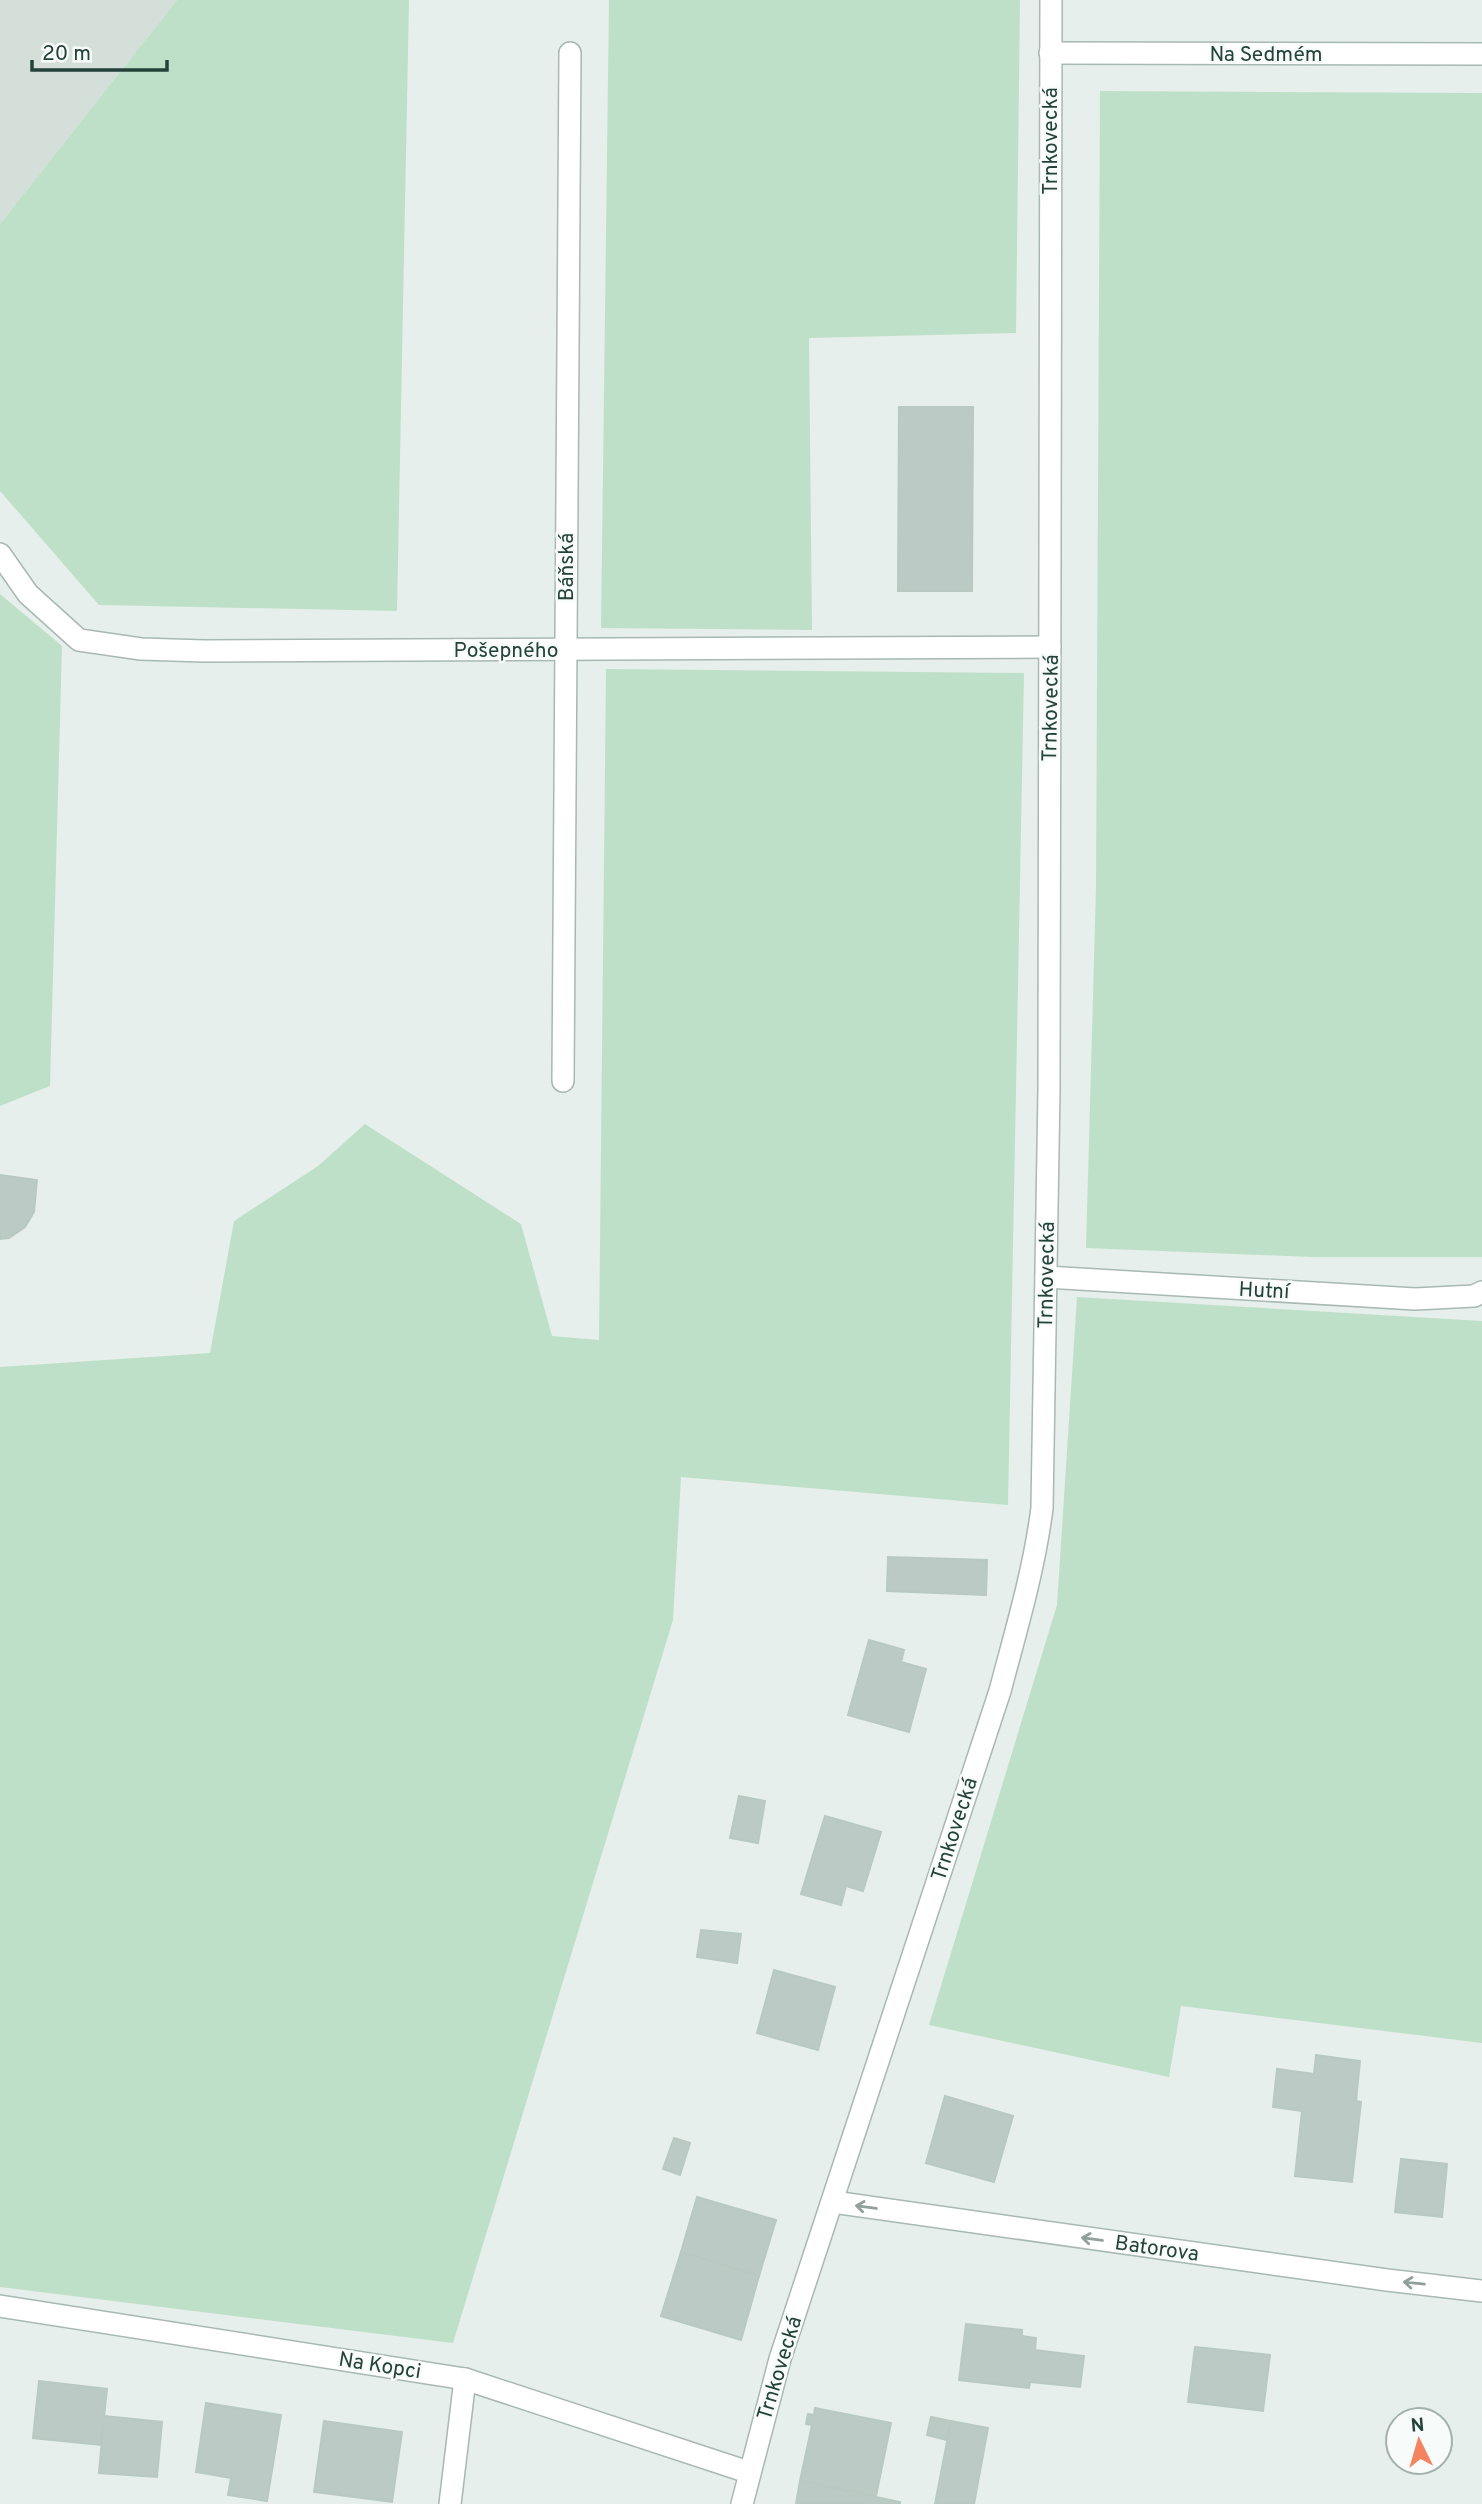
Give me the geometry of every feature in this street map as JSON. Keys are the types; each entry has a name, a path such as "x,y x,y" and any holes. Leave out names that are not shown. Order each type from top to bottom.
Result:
{"street":[{"name":"Trnkovecká","path":"742,2504 748,2472 780,2359 1000,1691 1023,1611 1037,1545 1041,1508 1046,1277 1051,0"},
{"name":"Báňská","path":"563,1081 570,53"},
{"name":"Na Sedmém","path":"1050,53 1482,54"},
{"name":"Pošepného","path":"0,554 28,594 79,640 141,649 204,651 1050,647"},
{"name":"Hutní","path":"1046,1277 1415,1299 1474,1296 1482,1292"},
{"name":"Batorova","path":"833,2202 1482,2291"},
{"name":"Na Kopci","path":"0,2306 465,2379 748,2472"},
{"path":"450,2504 465,2379"}],"shaded area":[{"path":"0,0 177,0 0,224"}],"green space":[{"path":"177,0 409,0 397,611 99,605 0,491 0,224"},
{"path":"609,0 1020,0 1016,333 809,338 812,630 601,628"},
{"path":"1100,91 1482,93 1482,1257 1312,1257 1086,1248 1096,888"},
{"path":"0,594 62,646 50,1086 0,1106"},
{"path":"606,669 1024,673 1008,1505 681,1477 673,1620 453,2343 0,2287 0,1367 210,1353 234,1221 318,1166 365,1124 521,1224 552,1336 599,1340"},
{"path":"1077,1297 1482,1321 1482,2043 1181,2006 1169,2077 929,2025 1057,1605"}],"building":[{"path":"899,407 973,407 972,591 898,591"},
{"path":"0,1175 37,1180 34,1212 25,1227 9,1238 0,1239"},
{"path":"888,1557 987,1560 986,1595 887,1591"},
{"path":"869,1640 904,1650 901,1662 926,1669 909,1732 848,1715"},
{"path":"739,1796 765,1801 758,1843 730,1838"},
{"path":"825,1816 881,1832 863,1891 846,1886 841,1905 801,1894"},
{"path":"701,1930 741,1934 737,1963 697,1957"},
{"path":"774,1970 835,1987 818,2050 757,2033"},
{"path":"1316,2055 1360,2061 1356,2101 1361,2102 1352,2182 1295,2176 1302,2111 1273,2107 1277,2069 1314,2074"},
{"path":"945,2096 1013,2116 994,2182 926,2163"},
{"path":"674,2138 690,2143 680,2175 663,2169"},
{"path":"1401,2159 1447,2164 1442,2217 1395,2212"},
{"path":"697,2197 776,2220 759,2276 681,2252"},
{"path":"681,2252 759,2276 741,2340 661,2316"},
{"path":"966,2324 1022,2330 1022,2336 1036,2338 1035,2350 1084,2356 1080,2387 1030,2382 1029,2388 959,2380"},
{"path":"1195,2347 1270,2355 1263,2411 1188,2402"},
{"path":"39,2381 107,2389 101,2445 33,2438"},
{"path":"206,2403 281,2415 267,2501 228,2495 231,2478 196,2472"},
{"path":"815,2408 891,2423 876,2496 800,2481 812,2425 806,2424 808,2414 814,2415"},
{"path":"104,2416 162,2422 157,2477 99,2473"},
{"path":"931,2417 951,2421 947,2440 927,2435"},
{"path":"324,2421 402,2432 392,2502 314,2492"},
{"path":"951,2421 988,2428 974,2504 935,2504"},
{"path":"800,2481 900,2502 900,2504 796,2504"}]}
